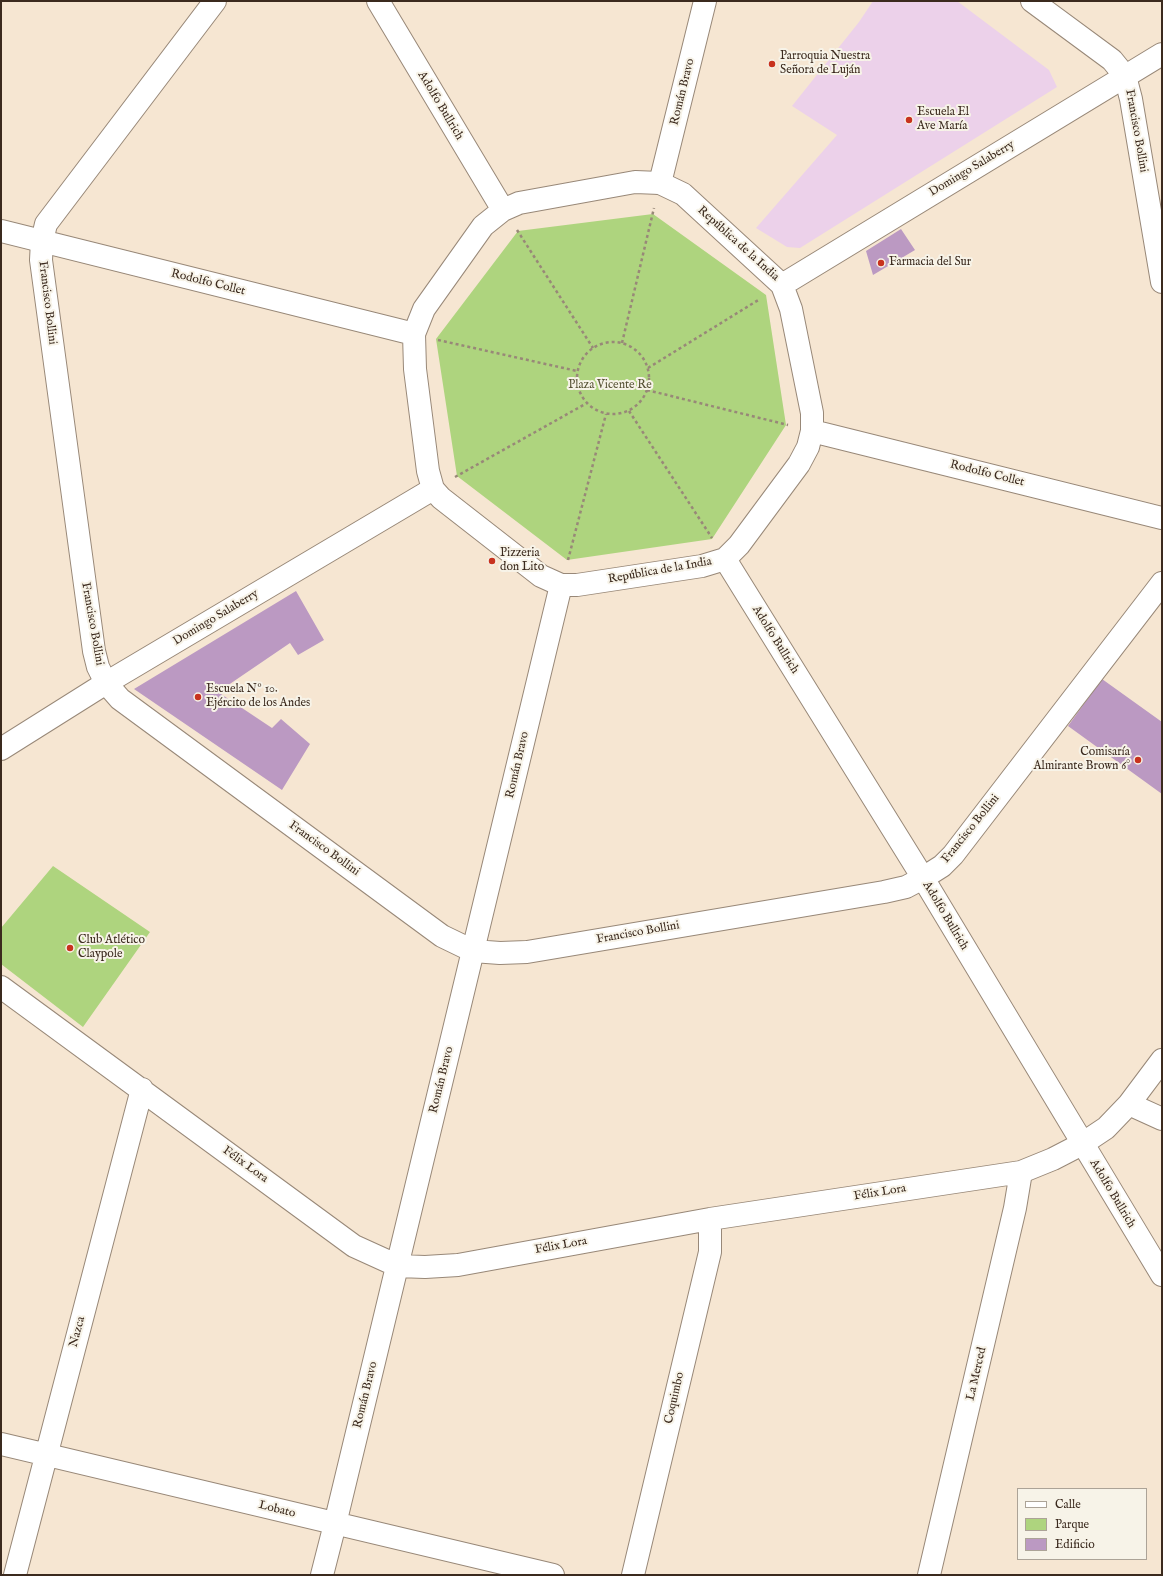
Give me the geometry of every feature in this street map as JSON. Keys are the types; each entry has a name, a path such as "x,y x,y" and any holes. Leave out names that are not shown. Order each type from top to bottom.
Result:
{"street":[{"name":"Francisco Bollini","path":"215,1 46,224 42,241 41,260 94,651 98,667 106,683 120,699 442,936 473,951 500,953 528,952 906,887 942,866 953,855 1162,583"},
{"name":"Adolfo Bullrich","path":"378,1 503,210"},
{"name":"Román Bravo","path":"660,183 705,1"},
{"name":"Francisco Bollini","path":"1032,1 1112,60 1125,76 1131,99 1162,282"},
{"name":"Domingo Salaberry","path":"782,285 1162,54"},
{"name":"República de la India","path":"635,182 660,183 683,194 782,285 791,309 812,413 812,431 808,447 799,464 739,545 725,559 702,566 577,585 561,585 541,576 441,498 433,489 428,471 415,369 414,334 424,310 483,226 503,210 520,203 635,182"},
{"name":"Rodolfo Collet","path":"1,231 414,334"},
{"name":"Rodolfo Collet","path":"812,431 1162,518"},
{"name":"Domingo Salaberry","path":"1,749 106,683 433,489"},
{"name":"Adolfo Bullrich","path":"725,559 923,878 1162,1275"},
{"name":"Román Bravo","path":"322,1575 336,1524 561,585"},
{"name":"Félix Lora","path":"1,987 354,1246 398,1266 425,1267 458,1265 710,1219 1021,1172 1053,1159 1082,1144 1106,1128 1129,1104 1162,1060"},
{"name":"Nazca","path":"15,1575 142,1090"},
{"path":"1129,1104 1162,1119"},
{"name":"La Merced","path":"929,1575 1016,1208 1021,1172"},
{"name":"Coquimbo","path":"633,1575 710,1252 710,1219"},
{"name":"Lobato","path":"1,1444 553,1575"}],"path":[{"path":"622,343 660,183"},
{"path":"503,210 593,348"},
{"path":"648,368 782,285"},
{"path":"414,334 578,372"},
{"path":"622,343 634,348 643,357 648,368 648,390 644,398 629,411 618,414 606,414 596,410 587,403 580,393 577,383 580,362 593,348 602,344 622,343"},
{"path":"648,390 812,431"},
{"path":"433,489 587,403"},
{"path":"629,411 725,559"},
{"path":"561,585 606,414"}],"shaded area":[{"name":"Escuela El Ave María","path":"873,1 957,1 1049,70 1057,87 800,248 787,247 756,228 837,135 792,106 859,22"}],"green space":[{"name":"Plaza Vicente Re","path":"653,214 766,295 786,425 712,539 567,560 457,476 436,339 518,231"},
{"name":"Club Atlético Claypole","path":"53,866 150,932 83,1027 1,964 1,928"}],"building":[{"name":"Farmacia del Sur","path":"901,229 915,250 873,275 866,251"},
{"path":"296,591 324,640 298,655 290,643 218,692 272,728 281,719 310,744 282,790 134,689"},
{"name":"Comisaría Almirante Brown 6°","path":"1102,679 1162,722 1162,794 1068,726"}],"place":[{"name":"Parroquia Nuestra Señora de Luján","path":"772,64"},
{"name":"Escuela El Ave María","path":"909,120"},
{"name":"Farmacia del Sur","path":"881,263"},
{"name":"Pizzeria don Lito","path":"492,561"},
{"name":"Escuela Nº 10. Ejército de los Andes","path":"198,697"},
{"name":"Comisaría Almirante Brown 6°","path":"1138,760"},
{"name":"Club Atlético Claypole","path":"70,948"}]}
